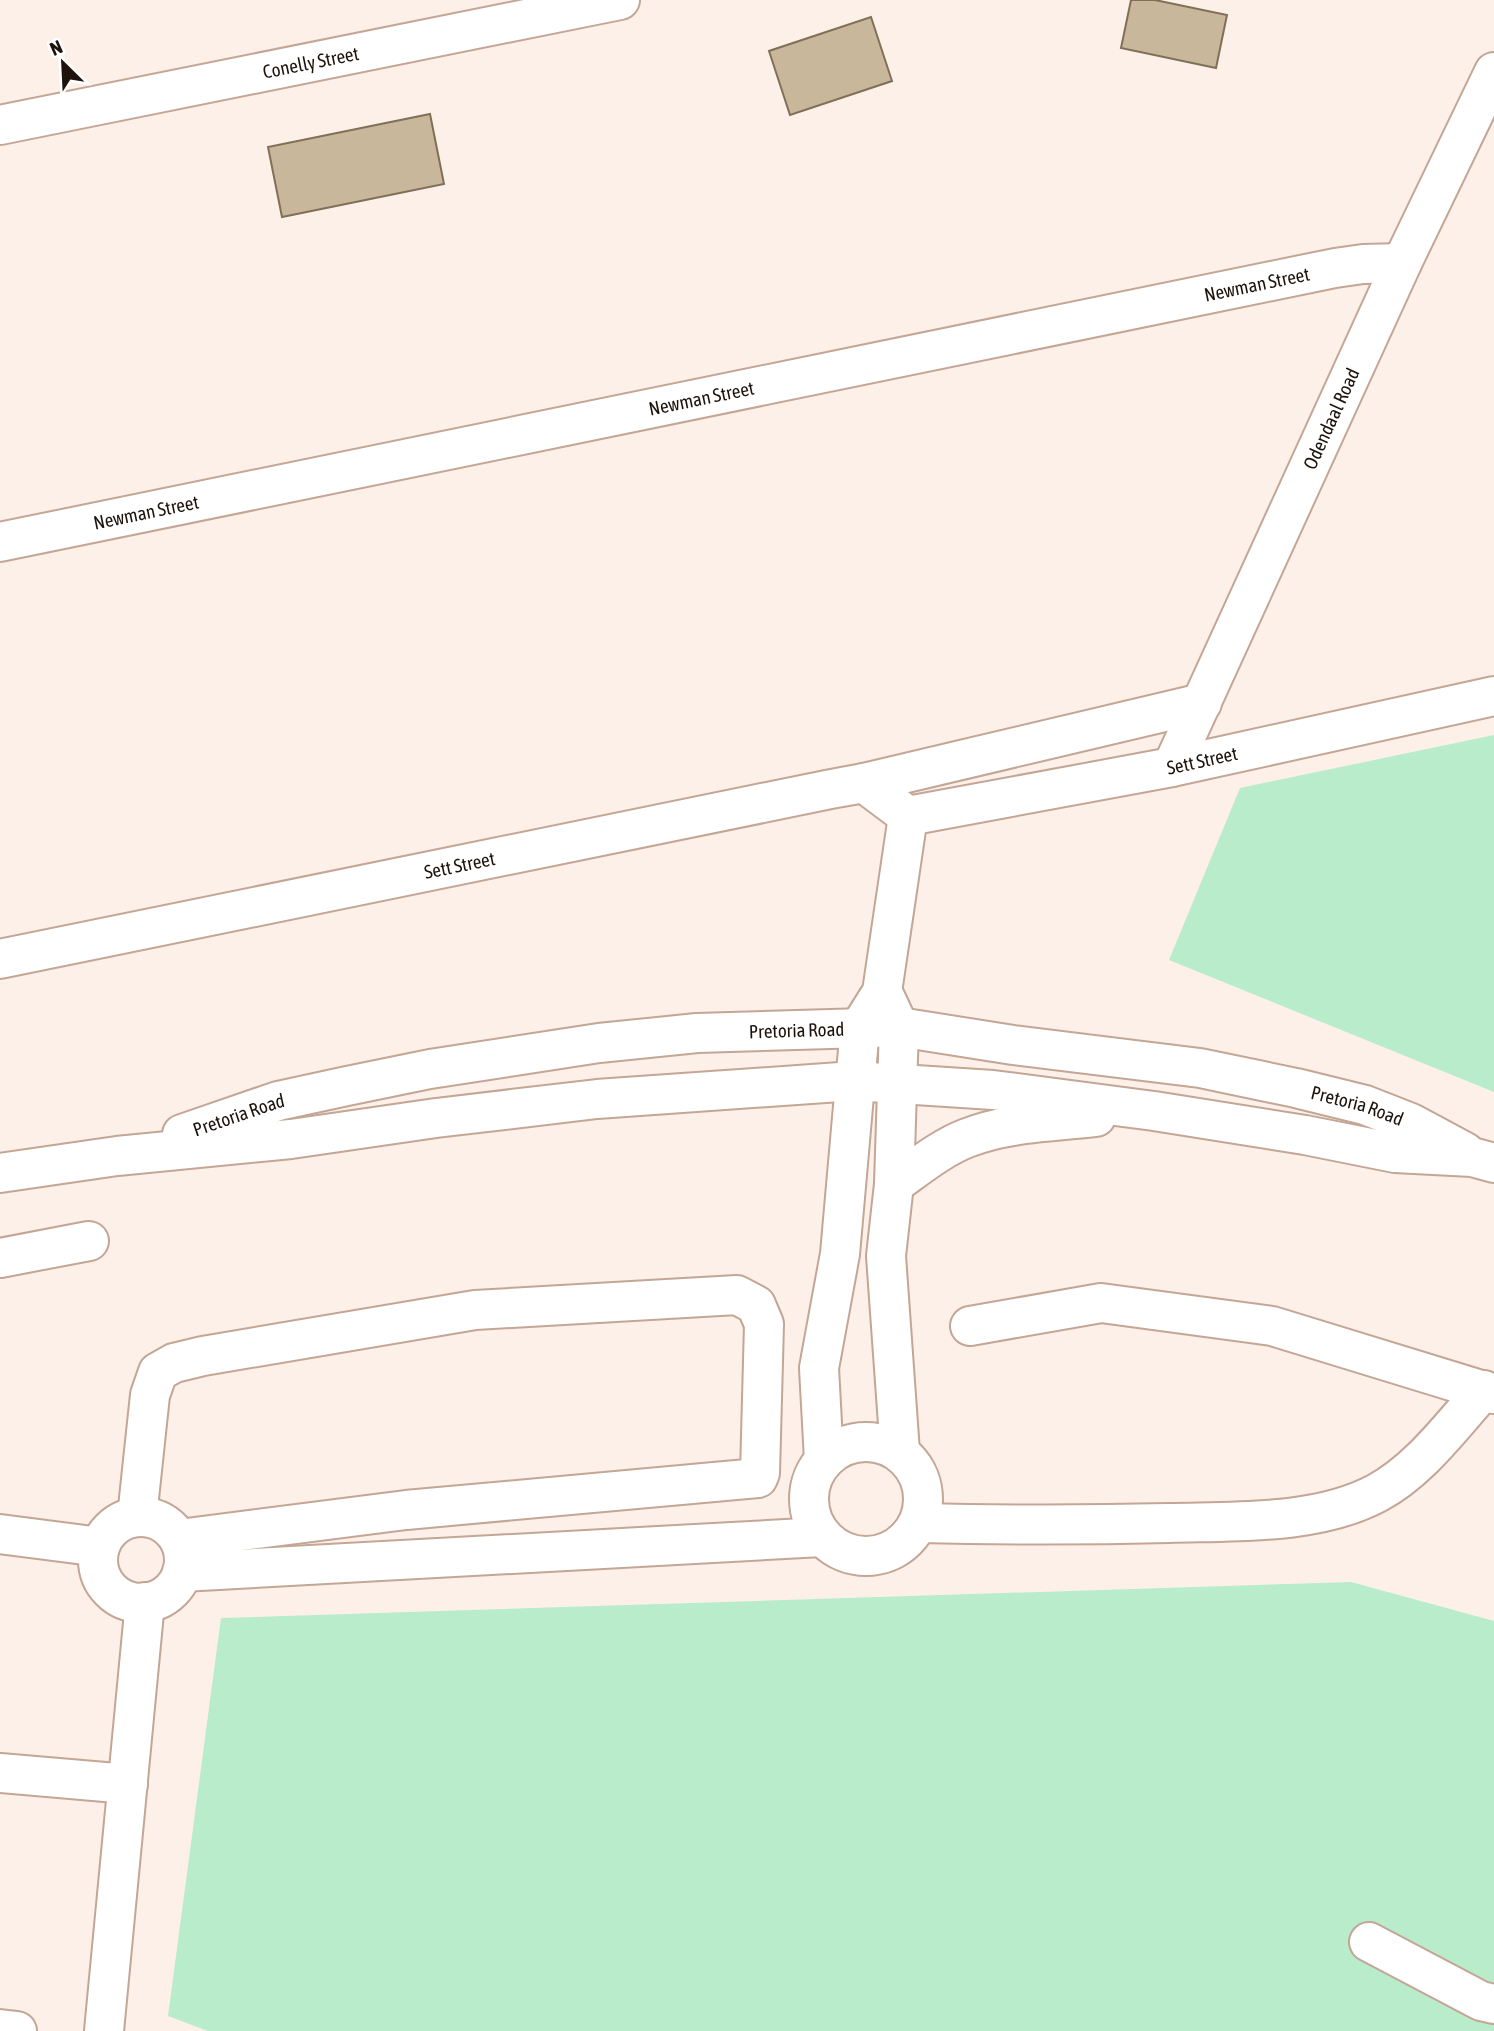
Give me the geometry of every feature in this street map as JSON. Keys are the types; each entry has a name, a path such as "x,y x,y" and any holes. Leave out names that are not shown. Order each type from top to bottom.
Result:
{"street":[{"name":"Conelly Street","path":"0,125 621,0"},
{"name":"Odendaal Road","path":"1172,767 1402,263 1494,72"},
{"name":"Newman Street","path":"0,542 1335,268 1402,263"},
{"name":"Sett Street","path":"908,816 1172,767 1494,696"},
{"name":"Sett Street","path":"0,959 864,783 1202,703"},
{"path":"824,1460 819,1368 840,1254 860,1027 882,992 908,816 864,783"},
{"path":"882,992 899,1027 894,1184 886,1256 900,1451"},
{"name":"Pretoria Road","path":"117,1156 278,1101 430,1069 599,1043 697,1033 899,1027 1013,1045 1200,1068 1296,1088 1365,1105 1410,1122 1483,1160"},
{"name":"Pretoria Road","path":"0,1173 117,1156 291,1139 597,1099 854,1081 993,1090 1154,1111 1304,1135 1395,1153 1483,1160"},
{"path":"894,1184 930,1158 967,1138 1002,1129 1154,1111"},
{"path":"0,1258 89,1241"},
{"path":"840,1254 886,1256"},
{"path":"137,1517 150,1395 158,1372 174,1363 475,1310 737,1295 756,1305 764,1324 758,1478 406,1510 181,1556"},
{"path":"919,1523 1040,1526 1262,1521 1335,1510 1377,1493 1409,1472 1489,1392 1272,1326 1101,1303 970,1326"},
{"path":"860,1441 881,1442 900,1451 918,1471 925,1497 919,1523 906,1542 886,1554 863,1557 841,1552 822,1537 811,1518 808,1497 813,1476 824,1460 841,1447 860,1441"},
{"path":"137,1517 153,1518 169,1526 181,1556 174,1587 162,1597 145,1602 129,1601 114,1593 103,1580 98,1564 100,1547 108,1532 120,1521 137,1517"},
{"path":"0,1534 100,1547"},
{"path":"181,1556 822,1537"},
{"path":"104,2031 145,1602"},
{"path":"0,1773 128,1784"},
{"path":"1369,1941 1480,2001 1494,2004"},
{"path":"0,2029 17,2031"}],"green space":[{"path":"1494,735 1494,1092 1169,960 1240,788"},
{"path":"1351,1582 1494,1621 1494,2031 208,2031 168,2016 221,1618"}],"building":[{"path":"1131,0 1155,0 1227,15 1216,68 1121,48"},
{"path":"871,17 892,81 790,115 769,51"},
{"path":"430,114 444,184 282,217 268,147"}]}
